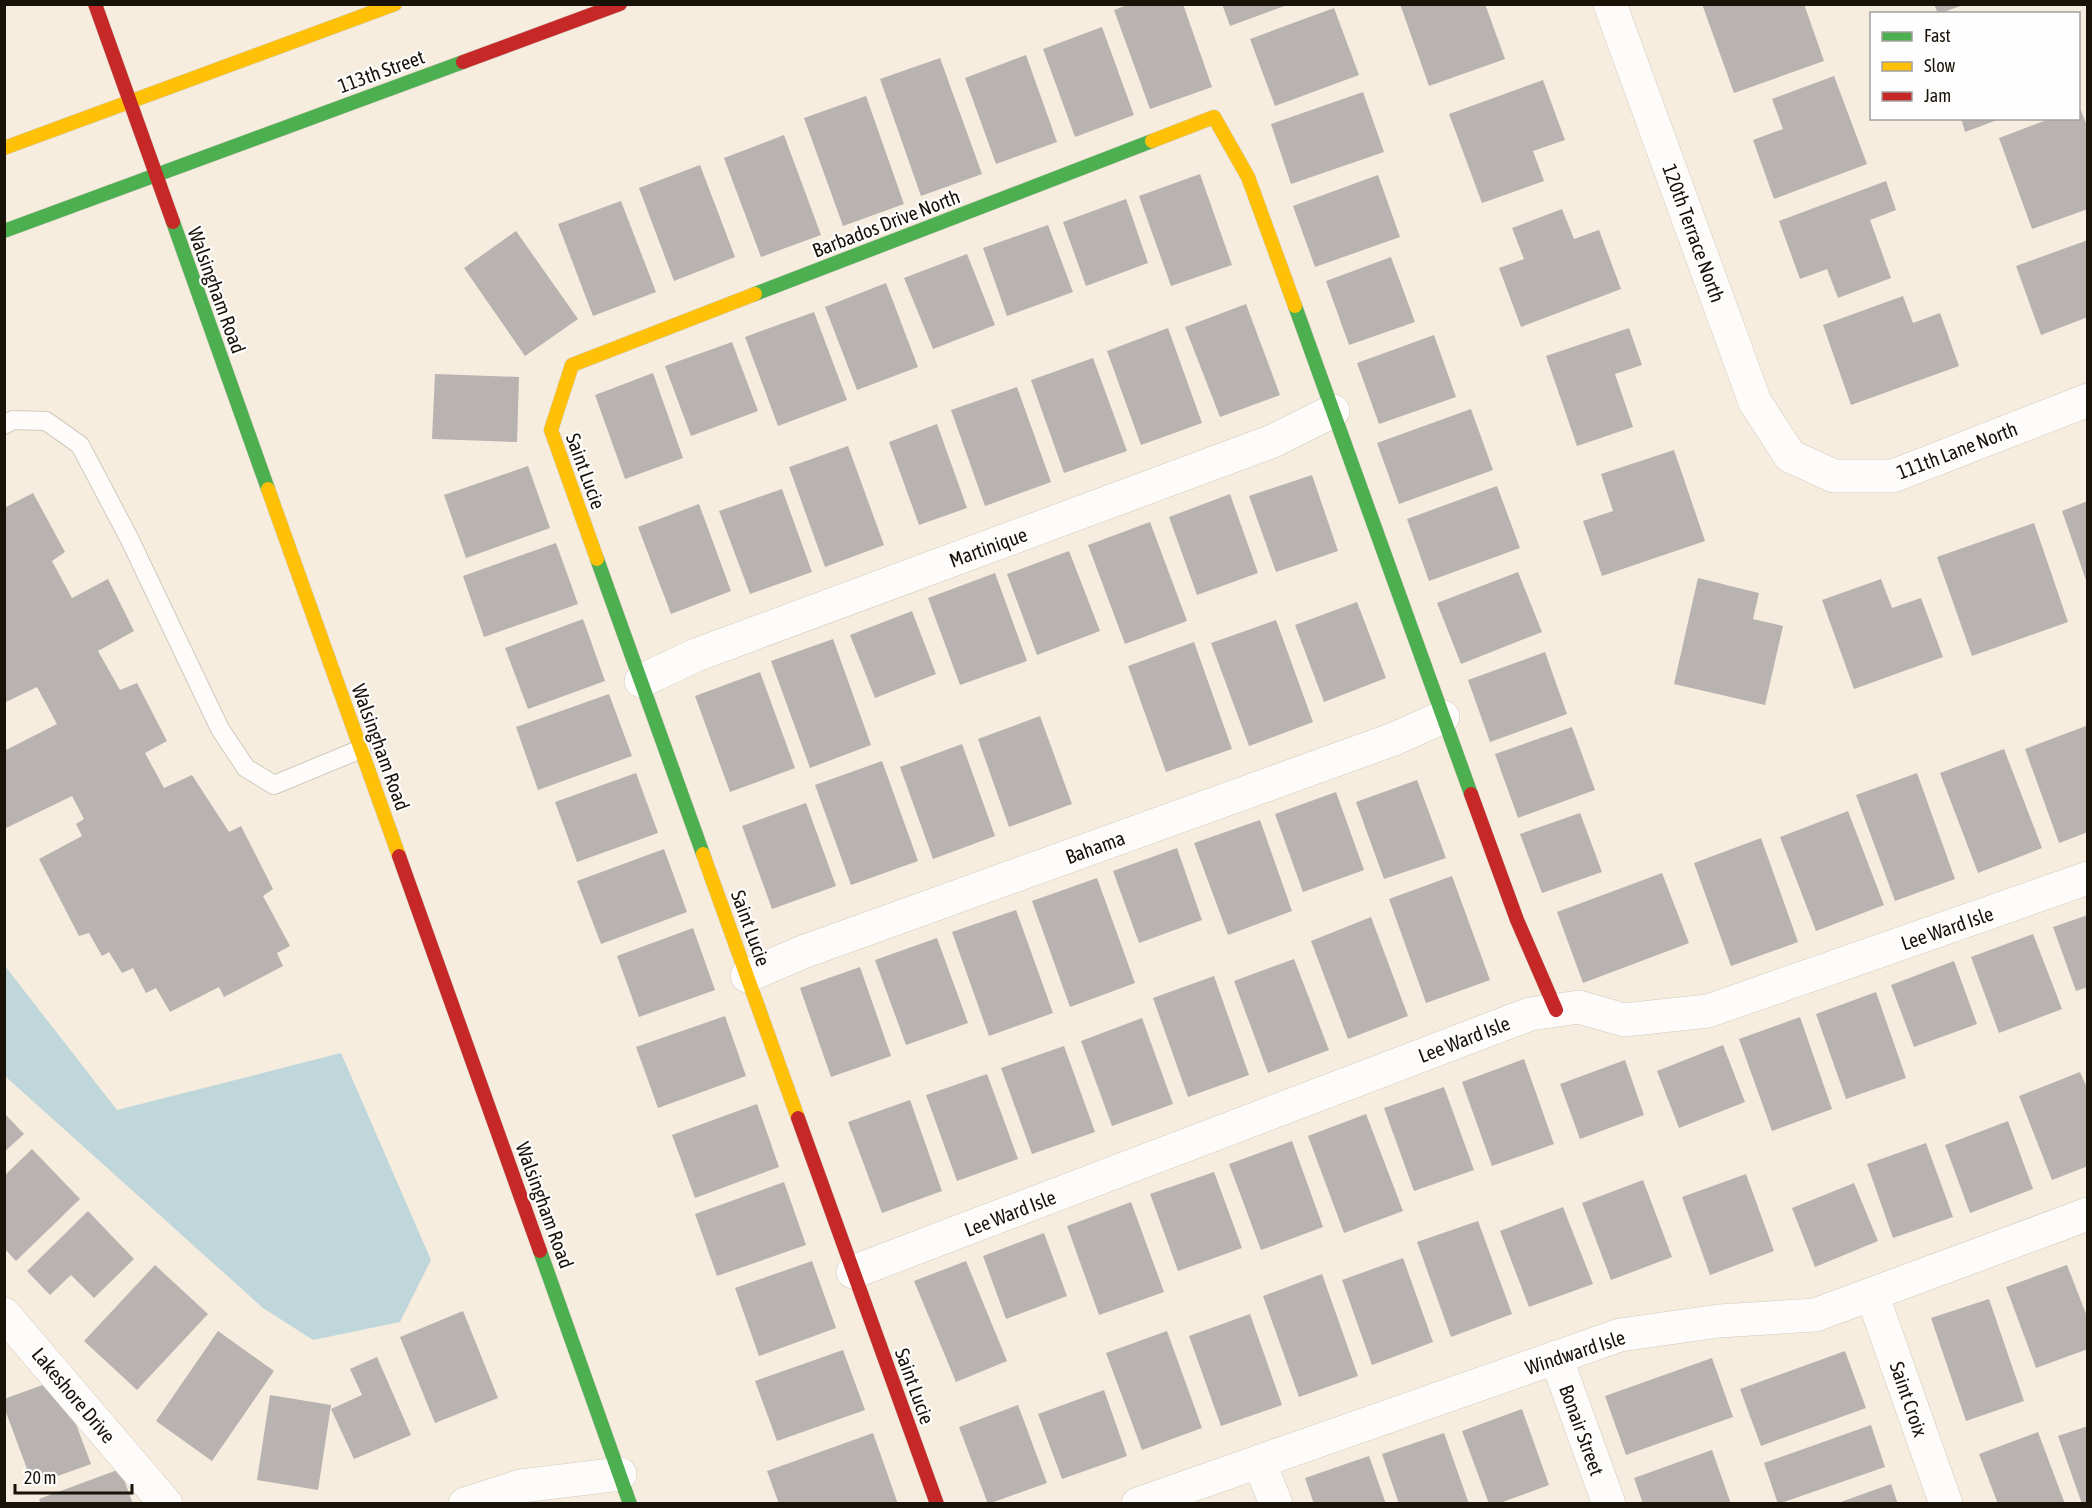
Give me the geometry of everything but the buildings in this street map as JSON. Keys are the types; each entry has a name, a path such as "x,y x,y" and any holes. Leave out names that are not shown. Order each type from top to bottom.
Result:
{"street":[{"name":"Walsingham Road","path":"95,4 625,1489"},
{"path":"4,148 395,4"},
{"name":"113th Street","path":"4,231 620,4"},
{"name":"120th Terrace North","path":"1610,4 1755,402 1790,456"},
{"name":"Barbados Drive North","path":"572,365 1214,117 1248,177 1333,411"},
{"name":"Saint Lucie","path":"572,365 551,430 937,1503"},
{"name":"111th Lane North","path":"1790,456 1834,476 1893,476 2088,400"},
{"path":"1333,411 1517,920 1556,1010"},
{"name":"Martinique","path":"641,681 696,655 1273,441 1333,411"},
{"name":"Bahama","path":"747,976 803,952 1394,739 1443,717"},
{"name":"Lee Ward Isle","path":"854,1272 1530,1014 1579,1007 1624,1020 1708,1011 2088,878"},
{"name":"Windward Isle","path":"1138,1503 1620,1335 1719,1321 1815,1315 2088,1214"},
{"name":"Saint Croix","path":"1872,1294 1946,1503"},
{"name":"Lakeshore Drive","path":"4,1314 166,1503"},
{"name":"Bonair Street","path":"1556,1357 1608,1503"},
{"path":"1259,1461 1276,1503"},
{"path":"465,1503 522,1495 625,1489"}],"lane":[{"path":"4,425 13,420 46,421 80,445 129,538 220,729 246,768 274,784 361,749"}],"water":[{"path":"5,966 117,1110 341,1053 431,1260 400,1322 313,1340 263,1308 5,1076"}],"traffic: fast":[{"path":"4,231 463,62"},
{"path":"755,294 1152,141"},
{"path":"173,222 268,489"},
{"path":"1295,306 1471,794"},
{"path":"597,559 703,854"},
{"path":"540,1251 630,1504"}],"traffic: slow":[{"path":"4,148 395,4"},
{"path":"1152,141 1214,117 1248,177 1295,306"},
{"path":"597,559 551,430 572,365 755,294"},
{"path":"268,489 399,856"},
{"path":"703,854 798,1118"}],"traffic: jam":[{"path":"95,4 173,222"},
{"path":"463,62 620,4"},
{"path":"1471,794 1517,920 1556,1010"},
{"path":"399,856 540,1251"},
{"path":"798,1118 937,1504"}]}
